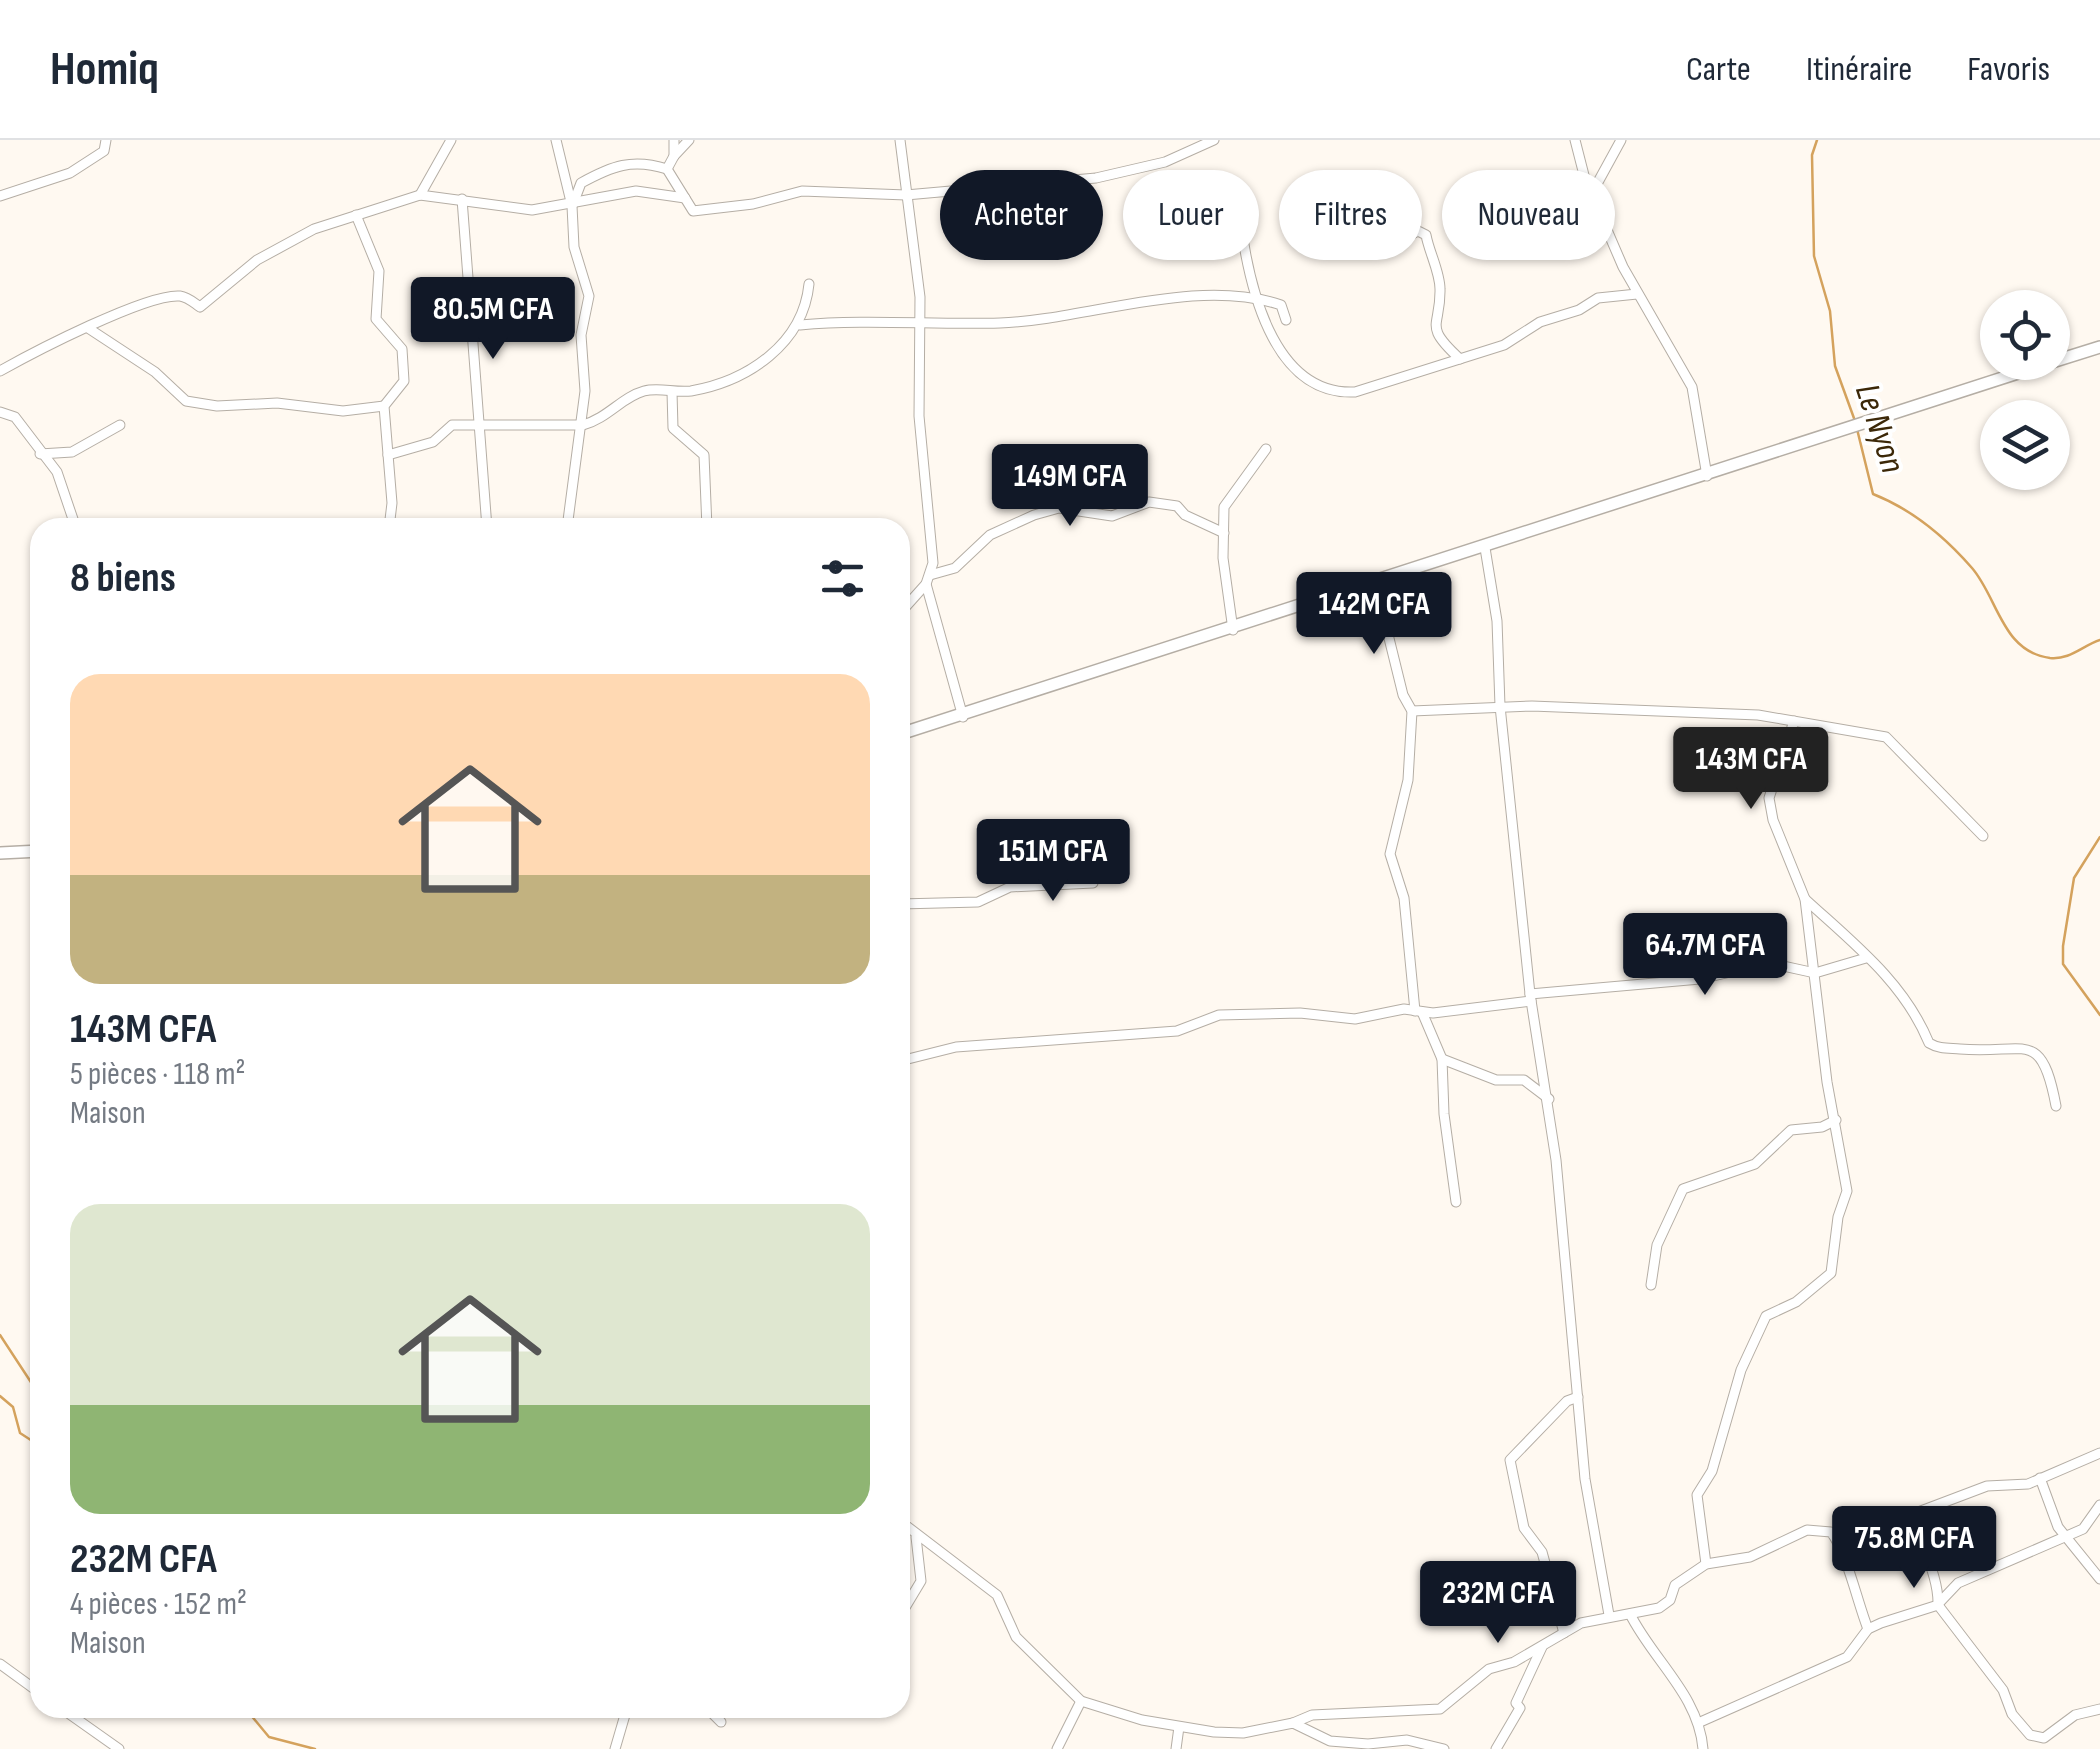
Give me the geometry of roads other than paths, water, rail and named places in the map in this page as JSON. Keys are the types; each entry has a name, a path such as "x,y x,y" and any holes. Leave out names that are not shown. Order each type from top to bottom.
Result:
{"main road":[{"path":"2070,356 2100,347"},
{"path":"910,731 1367,587 1998,380"},
{"path":"0,853 30,852"}],"street":[{"path":"0,196 70,173 104,150 106,140"},
{"path":"420,195 451,140"},
{"path":"556,140 572,206 574,247 590,296 581,335 586,391 578,426 577,479 569,518"},
{"path":"674,140 674,156"},
{"path":"666,169 689,140"},
{"path":"900,140 920,320 919,416 932,544 928,579 963,716"},
{"path":"572,206 581,183 612,166 642,161 666,169 693,210 753,204 802,191 906,195 1096,178 1165,162 1214,140"},
{"path":"1576,140 1585,170"},
{"path":"1605,170 1621,140"},
{"path":"0,372 159,297 184,296 200,307 257,260 314,229 420,195 532,210 572,206 636,191 685,198"},
{"path":"462,199 486,518"},
{"path":"356,215 379,271 376,319 402,349 404,381 384,406 389,518"},
{"path":"1422,233 1426,235 1441,292 1434,318 1436,329 1460,359"},
{"path":"1615,245 1637,294 1692,387 1708,476"},
{"path":"1247,260 1254,298 1294,367 1337,393 1355,392 1504,345 1540,322 1579,310 1598,298 1637,294"},
{"path":"388,455 433,442 452,425 578,426 601,420 641,392 694,390 755,366 800,325 809,284"},
{"path":"800,325 920,320 1000,323 1211,295 1254,298 1280,305 1286,320"},
{"path":"88,328 156,372 186,400 216,406 276,403 343,411 384,406"},
{"path":"672,392 673,428 704,455 708,470 707,518"},
{"path":"0,412 15,417 67,492 74,518"},
{"path":"40,454 72,452 120,425"},
{"path":"1233,630 1224,508 1266,449"},
{"path":"910,601 928,579 955,568 990,535 1059,508 1112,516 1148,502 1176,506 1185,516 1224,533"},
{"path":"1485,548 1497,621 1500,706 1531,997 1549,1098 1585,1480 1609,1615"},
{"path":"1367,587 1385,622 1403,695 1412,712 1408,780 1390,854 1404,898 1419,1011 1442,1059 1444,1114 1456,1202"},
{"path":"1412,712 1500,706 1758,715 1886,737 1898,744 1983,836"},
{"path":"1706,1564 1697,1495 1712,1471 1741,1370 1766,1316 1811,1291 1833,1266 1838,1217 1847,1191 1805,900 1773,820 1769,798 1794,721"},
{"path":"910,904 978,902 1010,887 1093,883"},
{"path":"1805,900 1855,941 1866,958 1899,988 1929,1043 1938,1048 2030,1048 2042,1056 2056,1106"},
{"path":"910,1058 956,1047 1177,1031 1219,1016 1300,1013 1355,1018 1700,979 1769,963 1815,973 1866,958"},
{"path":"1442,1059 1496,1080 1524,1080 1549,1098"},
{"path":"1651,1285 1657,1246 1682,1189 1755,1164 1791,1130 1822,1127 1836,1120"},
{"path":"1564,1633 1542,1552 1524,1528 1510,1460 1567,1401 1578,1398"},
{"path":"2100,1453 2040,1478 2015,1486 1968,1491 1912,1514 1922,1554 1939,1584 1938,1606 2003,1690 2012,1714 2030,1735 2044,1738 2075,1715 2100,1709"},
{"path":"2040,1478 2058,1527 2100,1579"},
{"path":"1698,1723 1848,1657 1868,1630 1938,1606 1958,1583 2083,1528 2100,1505"},
{"path":"910,1532 997,1595 1016,1638 1081,1702 1179,1727 1244,1734 1293,1724 1312,1715 1440,1709 1488,1670 1609,1615 1659,1608 1670,1600 1675,1585 1706,1564 1750,1557 1807,1530 1831,1532 1843,1549 1848,1580 1868,1630"},
{"path":"910,1599 921,1581 916,1538"},
{"path":"1630,1614 1646,1648 1693,1706 1702,1749"},
{"path":"1496,1749 1512,1728 1520,1708 1516,1704 1542,1647"},
{"path":"0,1664 30,1686"},
{"path":"1058,1749 1081,1702"},
{"path":"75,1718 119,1749"},
{"path":"616,1749 624,1718"},
{"path":"717,1718 720,1722"},
{"path":"1293,1724 1330,1741 1368,1744 1407,1740 1444,1749"},
{"path":"1176,1749 1179,1727"}],"waterway":[{"name":"Le Nyon","path":"1817,140 1812,155 1814,256 1830,311 1835,366 1855,421"},
{"name":"Le Nyon","path":"1857,429 1873,494 1914,516 1962,557 1981,580 2021,646 2034,654 2057,658 2100,640"},
{"name":"Le Nyon","path":"2100,837 2074,878 2063,946 2063,964 2100,1015"},
{"path":"0,1335 30,1381"},
{"path":"0,1396 13,1407 20,1433 30,1440"},
{"path":"253,1718 269,1737 315,1749"}]}
